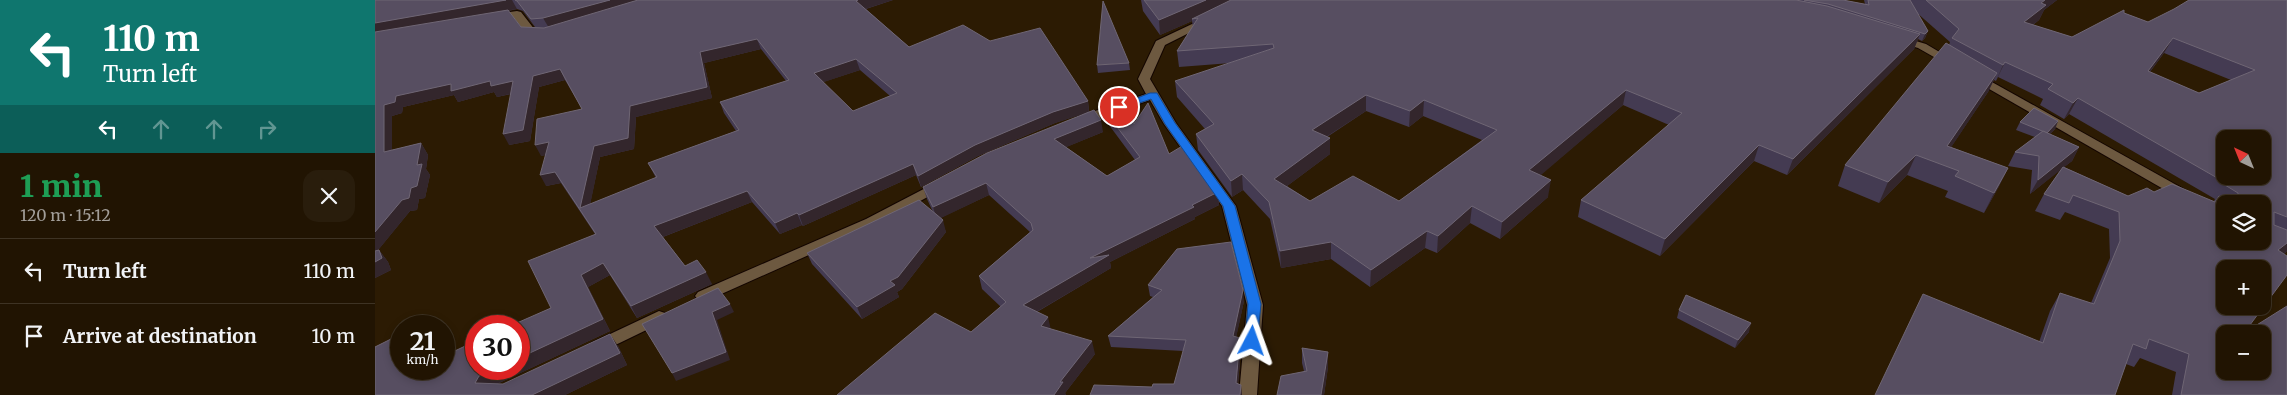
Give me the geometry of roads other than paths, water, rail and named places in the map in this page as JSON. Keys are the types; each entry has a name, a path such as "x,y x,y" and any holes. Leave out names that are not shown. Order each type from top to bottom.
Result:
{"street":[{"path":"479,20 517,14 532,34 549,33"},
{"path":"1222,14 1160,43 1145,79 1170,124 1229,206 1255,304 1248,395"},
{"path":"1887,35 1922,46 2195,200"},
{"path":"1068,125 1154,95"},
{"path":"691,302 871,222 950,179"},
{"path":"584,353 673,311"}]}
